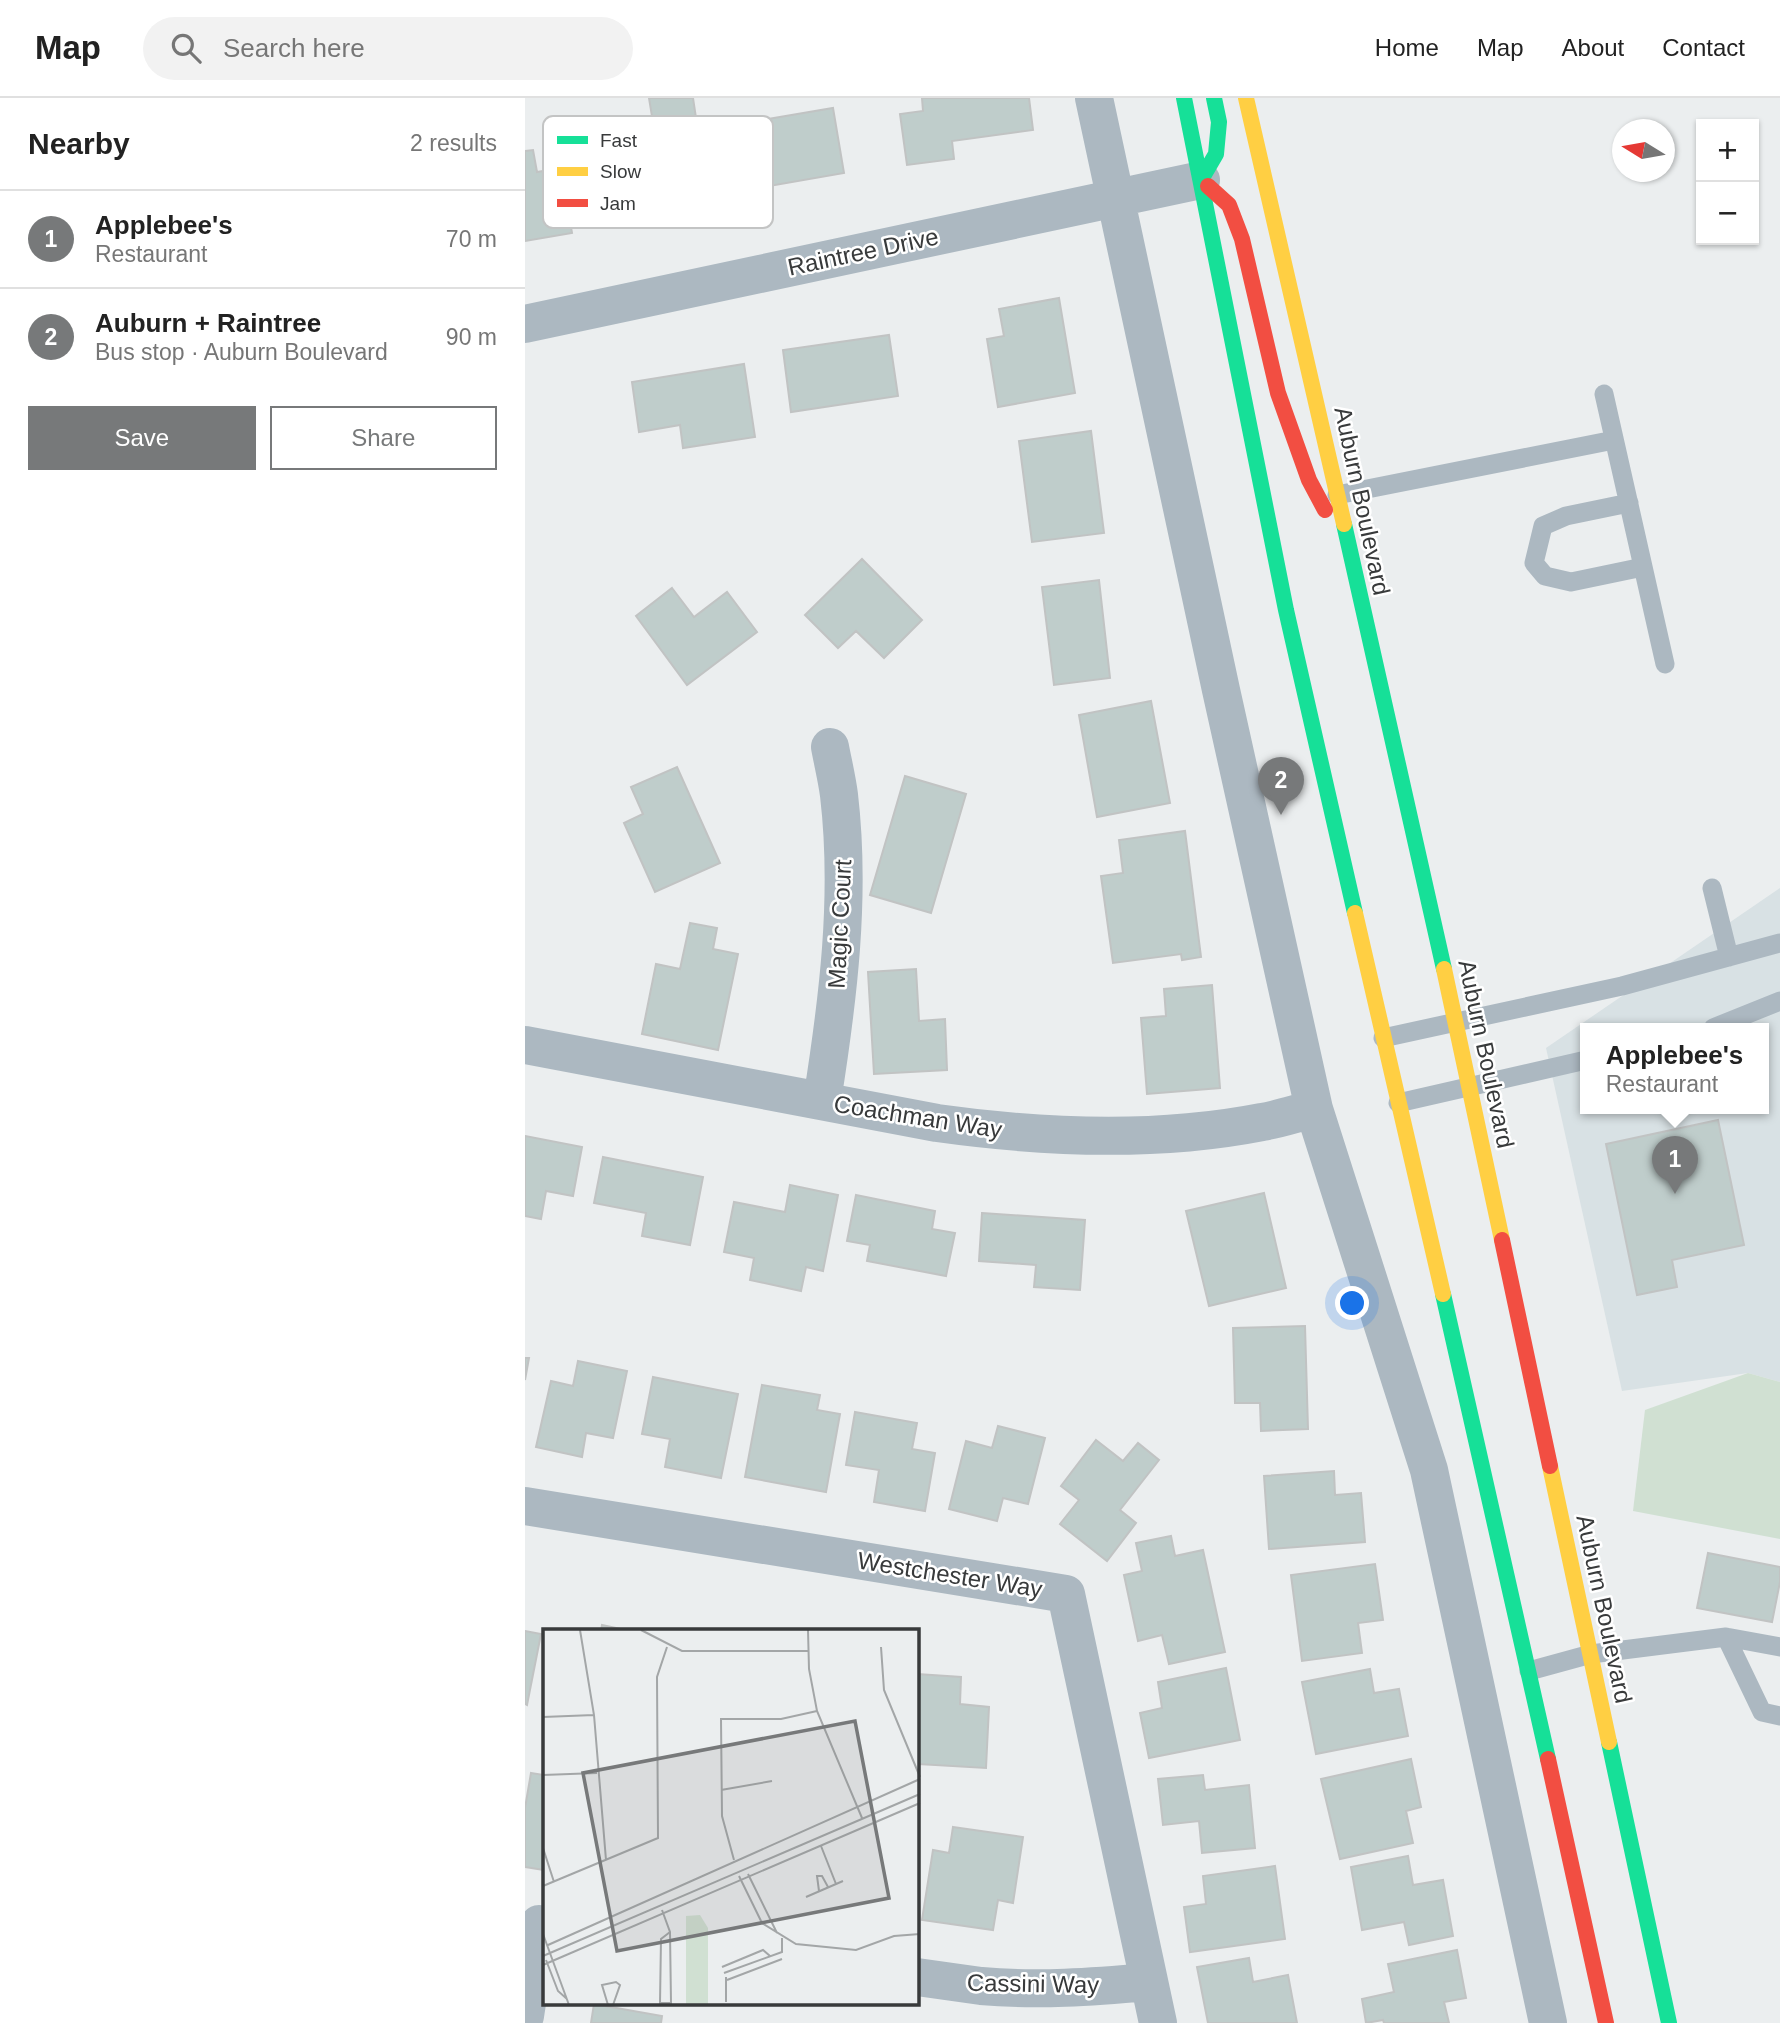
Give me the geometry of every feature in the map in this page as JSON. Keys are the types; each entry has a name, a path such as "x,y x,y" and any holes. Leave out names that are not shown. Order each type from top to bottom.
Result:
{"main road":[{"path":"1184,98 1286,610 1529,1671 1606,2023"},
{"path":"1201,180 1216,154 1219,122 1214,98"},
{"name":"Auburn Boulevard","path":"1246,98 1456,1022 1669,2023"},
{"path":"1201,180 1229,205 1242,239 1278,393 1309,480 1352,558"}],"street":[{"path":"1094,98 1314,1109 1429,1470 1548,2023"},
{"name":"Raintree Drive","path":"525,324 1201,180"},
{"name":"Magic Court","path":"822,1101 834,1023 842,942 843,853 839,794 830,747"},
{"name":"Coachman Way","path":"525,1045 937,1123 1002,1132 1100,1137 1198,1132 1263,1122 1314,1109"},
{"name":"Westchester Way","path":"525,1506 1066,1594 1157,2023"},
{"path":"525,2016 536,1923"},
{"name":"Cassini Way","path":"919,1977 1016,1988 1086,1988 1149,1982"}],"lane":[{"path":"1604,394 1665,664"},
{"path":"1337,495 1614,440"},
{"path":"1629,503 1566,516 1543,526 1534,563 1545,576 1571,582 1643,567"},
{"path":"1712,888 1729,957"},
{"path":"1383,1038 1622,986 1780,943"},
{"path":"1726,1023 1780,1002"},
{"path":"1398,1103 1580,1061"},
{"path":"1726,1637 1762,1712 1780,1716"},
{"path":"1529,1671 1591,1654 1726,1637 1780,1647"}],"shaded area":[{"path":"1780,888 1780,1382 1748,1373 1622,1391 1546,1048 1580,1025 1580,1114 1769,1114 1769,1023 1583,1023"}],"green space":[{"path":"1748,1373 1780,1382 1780,1539 1633,1511 1645,1410"}],"building":[{"path":"649,98 693,98 696,116 652,116"},
{"path":"922,98 1029,98 1033,130 952,141 954,159 907,165 900,114 923,111"},
{"path":"833,108 844,173 773,185 773,118"},
{"path":"533,150 537,172 543,171 543,228 571,228 572,233 525,241 525,151"},
{"path":"1059,298 1075,393 998,407 987,339 1004,336 999,309"},
{"path":"889,335 898,396 791,412 783,350"},
{"path":"744,364 755,437 683,448 680,425 639,432 632,382"},
{"path":"1091,431 1104,533 1032,542 1019,441"},
{"path":"862,559 922,620 884,658 856,631 838,648 805,615"},
{"path":"1099,580 1110,678 1054,685 1042,587"},
{"path":"672,588 694,617 727,592 757,632 687,685 636,616"},
{"path":"1151,701 1170,803 1097,817 1079,715"},
{"path":"677,767 720,863 655,892 624,823 643,814 631,787"},
{"path":"905,776 966,794 931,913 870,895"},
{"path":"1185,831 1201,957 1182,960 1181,954 1113,963 1101,876 1123,873 1119,840"},
{"path":"690,923 717,928 713,949 738,954 718,1050 642,1034 656,964 680,969"},
{"path":"916,969 919,1021 945,1019 947,1070 874,1074 868,972"},
{"path":"1212,985 1220,1088 1147,1094 1141,1018 1166,1016 1164,989"},
{"path":"1718,1120 1744,1245 1672,1260 1677,1287 1637,1295 1606,1144"},
{"path":"525,1136 582,1147 573,1196 546,1191 541,1219 525,1216"},
{"path":"603,1157 703,1177 690,1245 642,1236 646,1213 594,1203"},
{"path":"790,1185 838,1195 823,1271 806,1267 801,1291 750,1280 754,1258 724,1252 734,1202 785,1212"},
{"path":"1264,1193 1286,1288 1209,1306 1186,1211"},
{"path":"856,1195 935,1211 932,1229 955,1233 946,1276 867,1261 870,1245 847,1241"},
{"path":"982,1213 1085,1220 1080,1290 1034,1287 1036,1265 979,1261"},
{"path":"1305,1326 1308,1429 1261,1431 1260,1403 1235,1403 1233,1328"},
{"path":"525,1358 529,1358 525,1380"},
{"path":"578,1361 627,1371 613,1438 586,1433 582,1457 536,1447 551,1381 573,1386"},
{"path":"653,1377 738,1394 721,1478 665,1467 670,1439 642,1434"},
{"path":"762,1385 820,1395 817,1410 840,1414 826,1492 745,1477"},
{"path":"855,1412 917,1423 912,1449 935,1453 925,1511 874,1502 879,1470 846,1465"},
{"path":"998,1426 1045,1438 1028,1504 1003,1498 997,1521 949,1509 966,1441 992,1448"},
{"path":"1096,1440 1123,1461 1138,1443 1159,1460 1120,1510 1136,1523 1107,1561 1060,1524 1079,1500 1061,1486"},
{"path":"1334,1471 1335,1495 1361,1493 1365,1542 1269,1549 1264,1476"},
{"path":"1171,1536 1175,1556 1203,1550 1225,1652 1169,1664 1162,1635 1138,1641 1124,1575 1142,1571 1136,1543"},
{"path":"1708,1553 1780,1567 1780,1582 1772,1622 1697,1608"},
{"path":"1375,1564 1383,1620 1358,1623 1362,1653 1302,1661 1291,1575"},
{"path":"602,1625 621,1629 601,1629"},
{"path":"525,1631 541,1634 527,1705 525,1704"},
{"path":"1226,1668 1240,1740 1149,1758 1140,1713 1162,1708 1158,1682"},
{"path":"1370,1669 1374,1693 1399,1689 1408,1736 1316,1754 1302,1682"},
{"path":"919,1674 961,1677 960,1704 989,1707 986,1768 919,1764"},
{"path":"1411,1759 1421,1807 1406,1811 1413,1843 1340,1859 1321,1779"},
{"path":"531,1773 543,1775 543,1870 525,1867 525,1808"},
{"path":"1203,1775 1205,1790 1249,1785 1255,1848 1202,1853 1199,1821 1163,1825 1158,1779"},
{"path":"953,1827 1023,1837 1013,1903 998,1900 993,1930 922,1920 933,1850 949,1853"},
{"path":"1408,1856 1413,1885 1443,1880 1453,1936 1409,1945 1404,1922 1362,1930 1351,1867"},
{"path":"1275,1866 1285,1939 1190,1952 1184,1907 1206,1904 1203,1876"},
{"path":"1457,1950 1466,1998 1444,2002 1449,2023 1384,2023 1383,2020 1366,2023 1362,1999 1394,1992 1388,1964"},
{"path":"1249,1958 1253,1982 1288,1975 1297,2023 1208,2023 1197,1967"},
{"path":"594,2006 662,2016 661,2023 591,2023"}],"traffic: fast":[{"path":"1184,98 1286,610 1355,913"},
{"path":"1202,178 1216,154 1219,122 1214,98"},
{"path":"1344,524 1444,969"},
{"path":"1443,1294 1548,1759"},
{"path":"1609,1742 1669,2023"}],"traffic: slow":[{"path":"1246,98 1344,524"},
{"path":"1355,913 1443,1294"},
{"path":"1444,969 1502,1240"},
{"path":"1550,1466 1609,1742"}],"traffic: jam":[{"path":"1208,186 1229,205 1242,239 1278,393 1309,480 1325,510"},
{"path":"1502,1240 1550,1466"},
{"path":"1548,1759 1606,2023"}],"place":[{"name":"Auburn + Raintree","path":"1281,815"},
{"name":"Applebee's","path":"1675,1194"}]}
